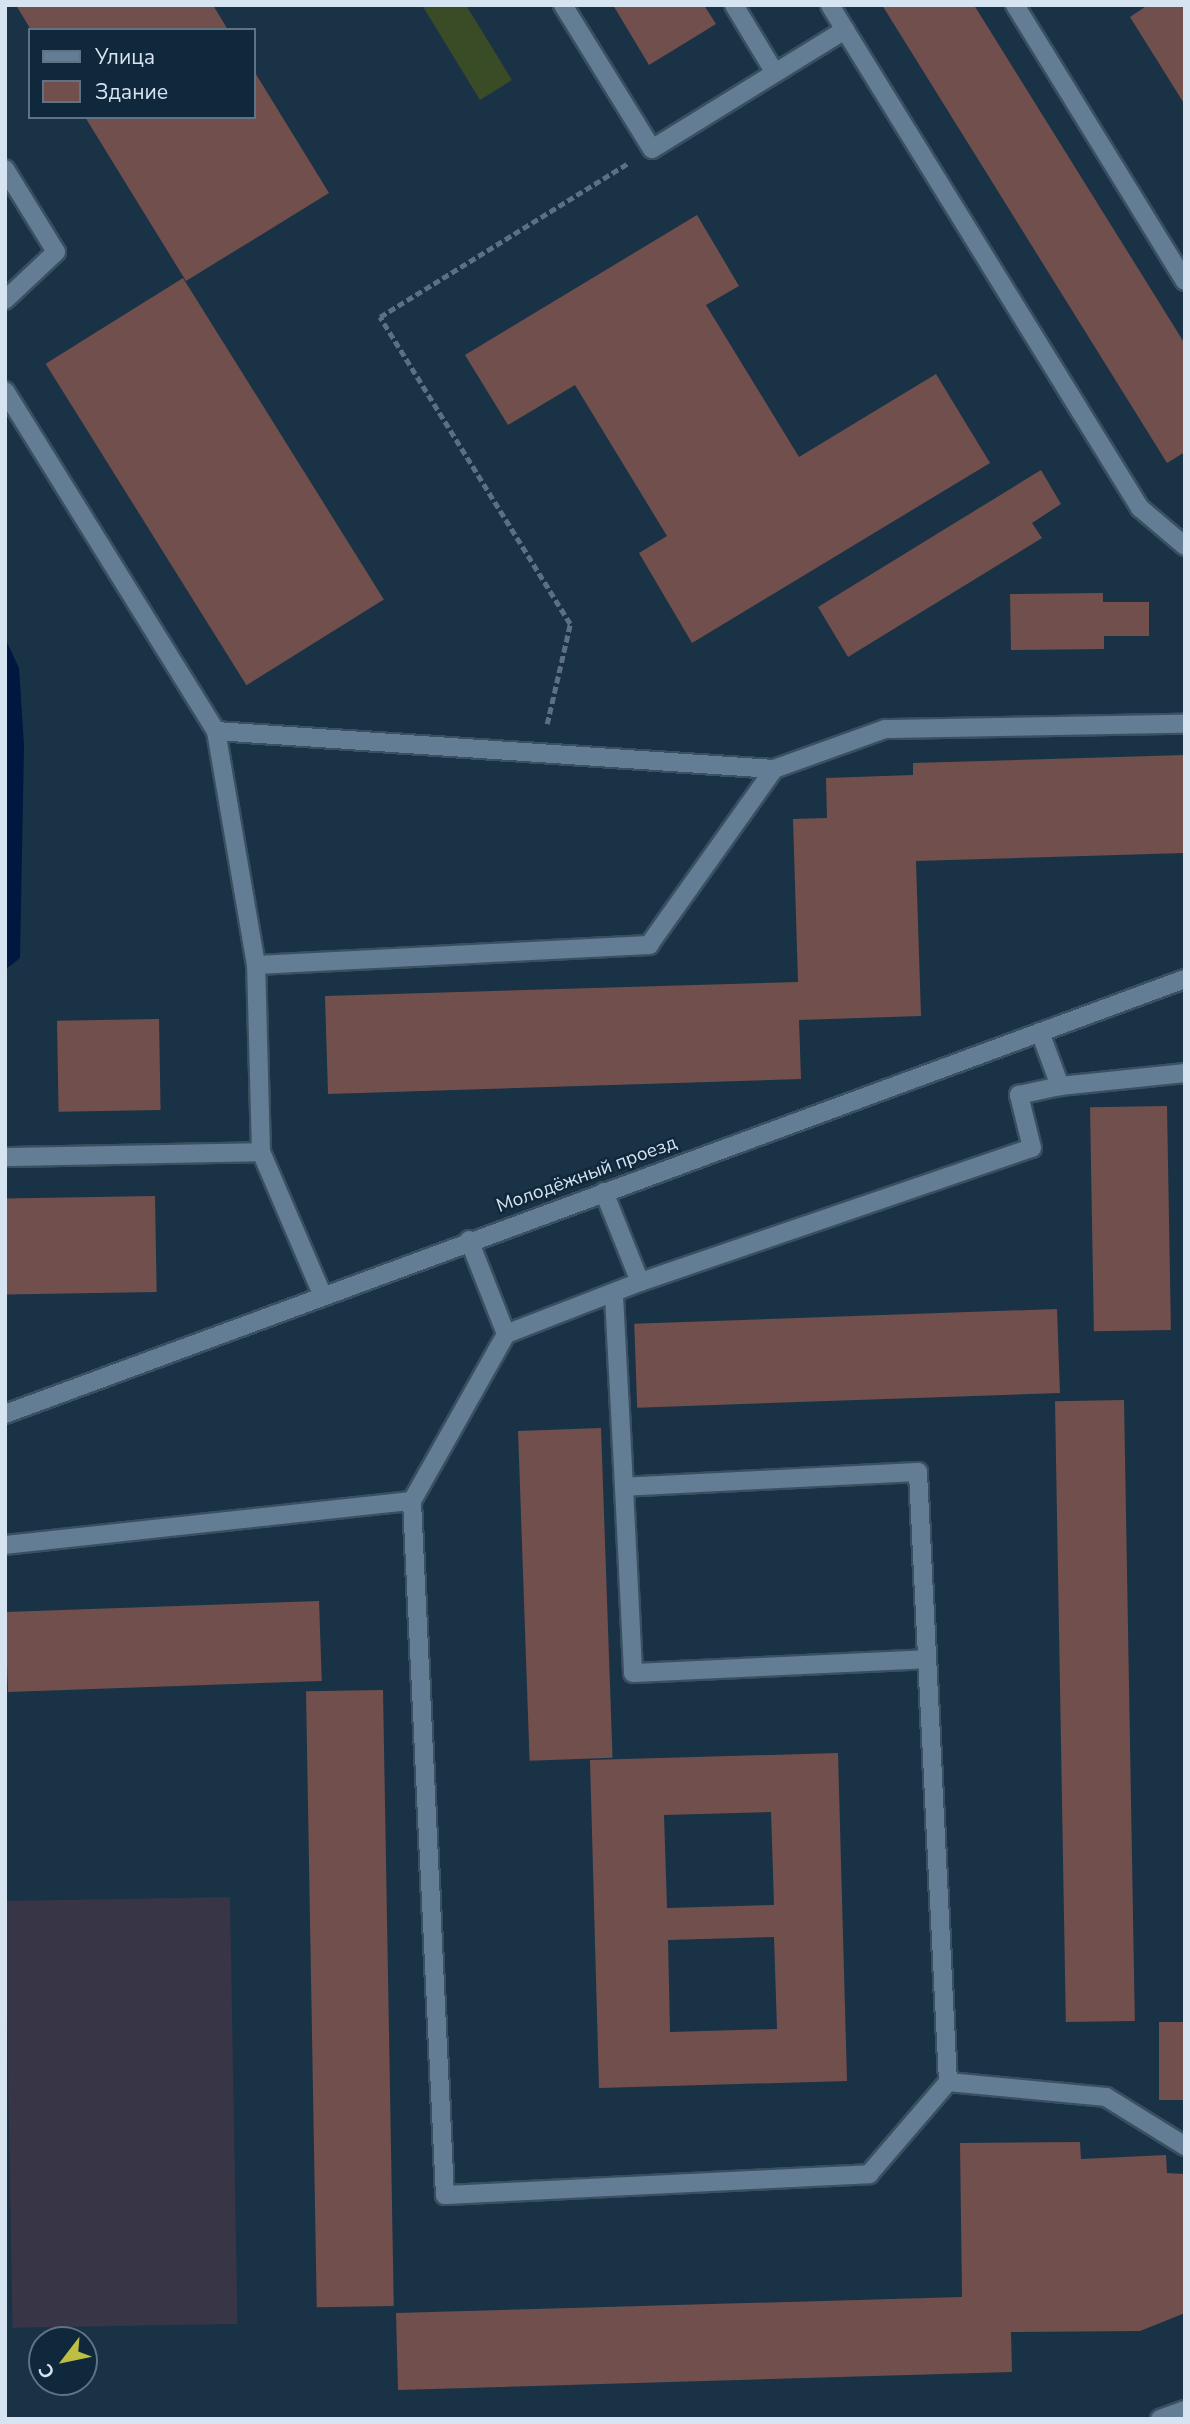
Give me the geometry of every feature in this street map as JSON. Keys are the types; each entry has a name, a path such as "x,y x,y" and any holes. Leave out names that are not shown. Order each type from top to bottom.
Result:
{"street":[{"path":"563,5 652,149 845,30"},
{"path":"734,5 775,73"},
{"path":"830,5 1140,508 1185,546"},
{"path":"1015,5 1185,281"},
{"path":"5,169 56,252 5,300"},
{"path":"5,391 216,731 256,965 261,1152 322,1294"},
{"path":"216,731 774,769 885,729 1185,723"},
{"path":"256,965 649,945 774,769"},
{"name":"Молодёжный проезд","path":"5,1414 322,1294 1185,979"},
{"path":"1040,1032 1060,1086"},
{"path":"624,1487 918,1472 948,2082 869,2174 445,2195 412,1501 506,1334 614,1295 640,1282 1032,1148 1019,1095 1060,1086 1185,1073"},
{"path":"5,1157 261,1152"},
{"path":"604,1192 640,1282"},
{"path":"470,1240 506,1334"},
{"path":"614,1295 633,1673 927,1658"},
{"path":"5,1545 412,1501"},
{"path":"948,2082 1107,2097 1185,2146"},
{"path":"1160,2419 1185,2410"}],"path":[{"path":"540,754 570,624 380,317 652,149"}],"shaded area":[{"path":"230,1897 237,2324 12,2328 5,1901"}],"green space":[{"path":"422,5 466,5 512,80 480,100"}],"water":[{"path":"5,638 19,668 24,745 20,958 5,970"}],"building":[{"path":"16,5 213,5 227,28 30,28"},
{"path":"613,5 704,5 716,24 649,65"},
{"path":"882,5 974,5 1185,344 1185,452 1167,463"},
{"path":"1148,5 1185,5 1185,105 1130,17"},
{"path":"256,74 329,193 186,281 86,119 256,119"},
{"path":"697,215 739,286 706,305 799,457 936,374 990,463 692,643 639,553 667,536 575,385 508,425 465,355"},
{"path":"183,278 384,599 246,685 46,364"},
{"path":"1041,470 1061,504 1032,523 1042,538 848,657 818,607"},
{"path":"1103,593 1103,602 1149,602 1149,636 1104,636 1104,649 1011,650 1010,594"},
{"path":"1185,755 1185,853 916,861 921,1016 799,1020 801,1079 328,1094 325,996 798,982 793,819 827,818 826,778 913,775 913,763"},
{"path":"159,1019 161,1110 59,1112 57,1021"},
{"path":"1167,1106 1171,1330 1094,1331 1090,1107"},
{"path":"155,1196 157,1292 7,1295 5,1199"},
{"path":"1057,1309 1060,1393 637,1408 634,1324"},
{"path":"1124,1400 1135,2021 1066,2022 1055,1401"},
{"path":"601,1428 613,1758 530,1761 518,1431"},
{"path":"319,1601 322,1681 8,1692 5,1612"},
{"path":"383,1690 394,2306 317,2307 306,1691"},
{"path":"838,1753 847,2081 599,2088 590,1760","holes":["771,1812 774,1905 667,1908 664,1815","774,1937 777,2029 670,2032 668,1940"]},
{"path":"1159,2022 1185,2022 1185,2100 1159,2100"},
{"path":"1080,2142 1081,2159 1166,2155 1167,2173 1185,2174 1185,2313 1140,2331 1011,2332 1012,2372 398,2390 396,2313 962,2297 960,2143"}]}
